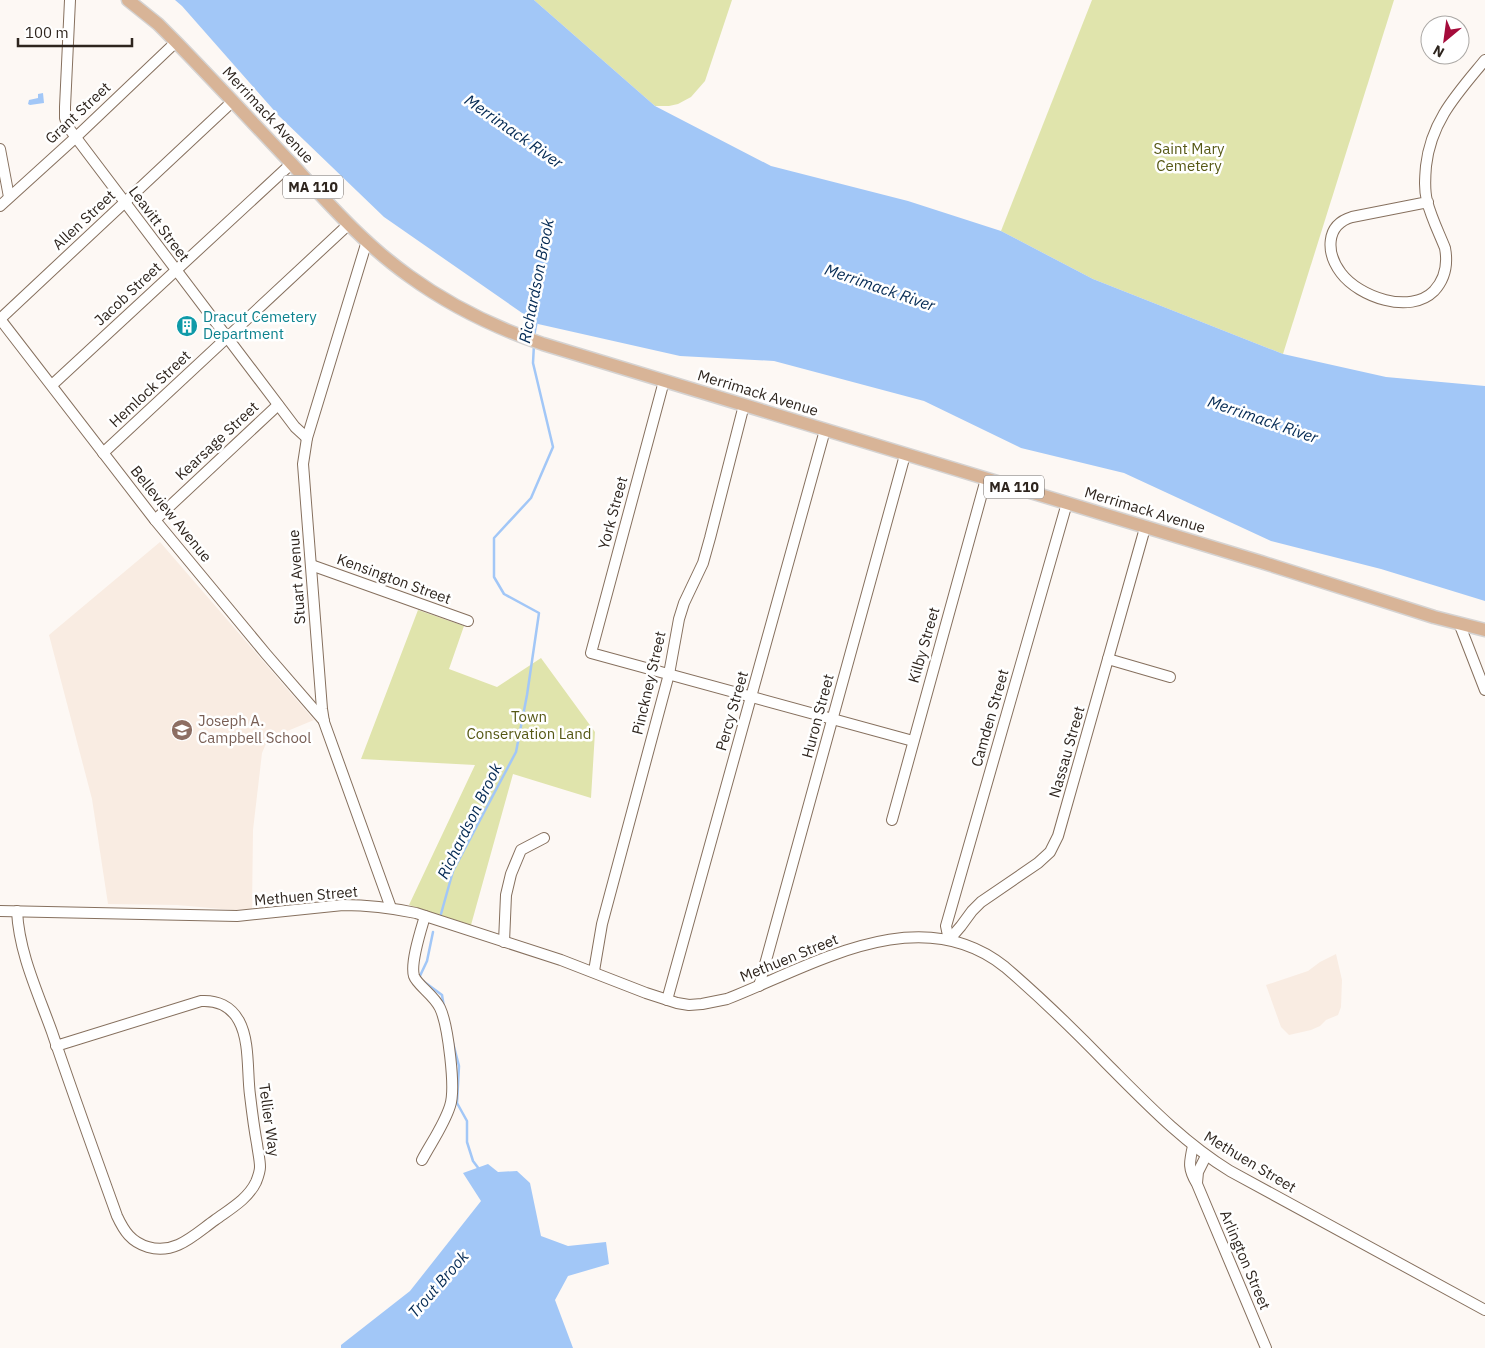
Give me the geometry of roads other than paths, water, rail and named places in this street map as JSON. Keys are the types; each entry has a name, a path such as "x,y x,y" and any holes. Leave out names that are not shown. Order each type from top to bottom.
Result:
{"main road":[{"name":"Merrimack Avenue","path":"128,0 158,24 176,42 366,241 409,276 447,300 488,321 543,344 1485,630"}],"street":[{"name":"Leavitt Street","path":"70,0 65,107 65,118 68,127 278,405 295,427 307,438"},
{"name":"Grant Street","path":"0,206 176,42"},
{"path":"1428,202 1352,217 1344,219 1337,224 1332,231 1330,240 1334,258 1342,274 1362,291 1396,303 1415,302 1435,290 1444,275 1446,255 1428,202 1425,180 1431,140 1450,102 1485,60"},
{"name":"Allen Street","path":"0,319 233,101"},
{"path":"0,149 9,197"},
{"name":"Jacob Street","path":"52,385 291,164"},
{"name":"Hemlock Street","path":"104,454 349,224"},
{"name":"Stuart Avenue","path":"366,241 307,438 303,464 324,722 391,908"},
{"name":"Belleview Avenue","path":"0,319 155,520 324,722"},
{"name":"York Street","path":"664,381 591,653 670,674"},
{"name":"Kearsage Street","path":"155,520 278,405"},
{"name":"Pinckney Street","path":"594,971 602,924 670,674 679,619 710,538 744,405"},
{"name":"Percy Street","path":"667,1000 825,430"},
{"name":"Huron Street","path":"759,986 905,455"},
{"name":"Kilby Street","path":"892,820 986,479"},
{"name":"Camden Street","path":"949,940 946,926 1067,504"},
{"name":"Nassau Street","path":"949,940 972,911 1038,863 1050,852 1054,844 1072,789 1145,528"},
{"name":"Kensington Street","path":"311,565 468,621"},
{"path":"1459,623 1485,687"},
{"path":"1108,660 1170,677"},
{"path":"670,674 913,741"},
{"path":"504,942 506,895 511,874 522,850 544,838"},
{"name":"Methuen Street","path":"0,911 237,916 327,906 360,905 391,908 425,916 594,971 667,1000 690,1005 727,999 824,958 874,943 910,938 949,940 984,953 1005,967 1090,1046 1160,1117 1206,1156 1230,1171 1485,1310"},
{"name":"Tellier Way","path":"17,911 21,945 56,1046 123,1230 132,1240 142,1246 162,1250 186,1241 238,1204 251,1190 256,1182 260,1168 248,1086 245,1042 239,1020 228,1008 215,1002 201,1001 56,1046"},
{"path":"422,1160 451,1105 452,1091 448,1046 440,1008 432,996 416,981 414,976 413,963 425,916"},
{"name":"Arlington Street","path":"1194,1146 1190,1163 1192,1176 1266,1348"},
{"path":"1197,1184 1198,1172 1206,1156"}],"water":[{"name":"Merrimack River","path":"175,0 534,0 655,106 771,166 908,201 1001,231 1093,279 1283,354 1386,377 1485,386 1485,601 1381,569 1271,541 1124,473 1021,448 924,401 774,361 680,356 538,324 384,217 279,116"},
{"path":"43,93 44,103 28,104 29,100 38,98 38,94"},
{"name":"Trout Brook","path":"488,1164 498,1172 517,1171 530,1183 541,1236 568,1246 606,1242 609,1264 568,1276 555,1300 573,1348 341,1348 341,1345 410,1291 481,1201 463,1173"}],"waterway":[{"name":"Richardson Brook","path":"534,336 537,320"},
{"name":"Richardson Brook","path":"441,914 453,871 516,752 527,695 539,613 504,594 494,577 494,538 531,498 553,447 533,363 534,344"},
{"name":"Richardson Brook","path":"419,978 427,961 433,932"},
{"name":"Richardson Brook","path":"423,981 442,995 444,1007"},
{"name":"Richardson Brook","path":"453,1043 459,1066 457,1103 467,1121 467,1142 473,1161 479,1169"}],"place":[{"name":"Dracut Cemetery Department","path":"187,326"},
{"name":"Joseph A. Campbell School","path":"182,730"}],"park label":[{"name":"Saint Mary Cemetery","path":"1189,158"},
{"name":"Town Conservation Land","path":"529,726"}]}
